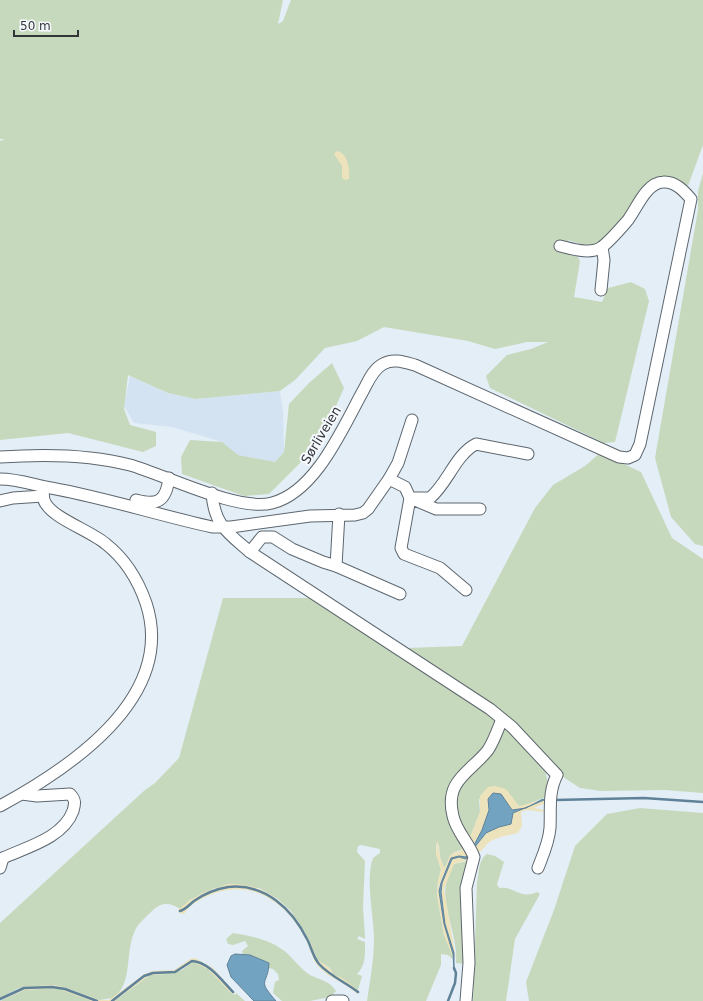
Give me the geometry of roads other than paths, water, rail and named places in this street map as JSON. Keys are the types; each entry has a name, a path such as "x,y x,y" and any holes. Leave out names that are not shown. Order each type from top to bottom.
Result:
{"street":[{"name":"Sørliveien","path":"0,457 31,455 87,458 129,465 238,502 271,504 302,487 320,467 371,377 383,364 394,361 415,365 619,456 628,458 635,455 640,444 691,199 682,189 672,183 663,182 654,185 645,194 628,220 602,247"},
{"path":"560,246 583,251 602,247 604,260 601,290"},
{"path":"0,479 14,479 46,490 90,495 181,520 222,528 339,514 355,515 363,513 368,509 389,479 398,463 412,420"},
{"path":"410,498 430,498 437,492 460,459 476,444 528,454"},
{"path":"0,501 64,484 81,486 153,503 165,494 169,478"},
{"path":"389,479 405,487 410,498 401,548 404,554 440,568 466,590"},
{"path":"0,806 22,794 87,747 125,710 134,698 145,673 152,640 152,619 144,597 129,569 106,543 53,511 46,505 46,490"},
{"path":"212,494 212,505 222,528 250,552 472,697 502,719 557,775 550,796 550,828 538,868"},
{"path":"410,498 436,509 480,509"},
{"path":"336,566 339,514"},
{"path":"250,552 262,537 267,536 323,562 336,566 400,594"},
{"path":"466,1001 469,963 466,888 474,857 455,823 452,810 452,799 456,786 462,776 489,748 502,719"},
{"path":"1,860 56,833 70,817 75,804 75,800 70,794 37,796 22,794"},
{"path":"332,1001 342,1001"}],"water":[{"path":"493,793 501,794 512,810 524,808 513,813 511,824 499,827 486,833 474,848 473,847 482,830 489,810 488,799"},
{"path":"468,855 466,859 459,857 452,859 442,883 441,892 445,924 454,953 454,970 453,954 444,924 439,891 451,858 459,856 466,857"},
{"path":"235,954 250,955 269,963 265,985 266,989 276,1001 254,1001 231,977 227,965 231,956"}],"waterway":[{"path":"555,800 644,798 703,802"},
{"path":"180,911 202,896 215,890 228,887 254,889 265,894 276,900 294,918 307,939 319,964 328,972 358,992"},
{"path":"112,1001 144,976 153,973 175,972 192,961 198,962 210,968 233,992"},
{"path":"448,1001 455,983 456,973 454,968"},
{"path":"0,999 24,988 52,987 65,989 97,1001"}]}
